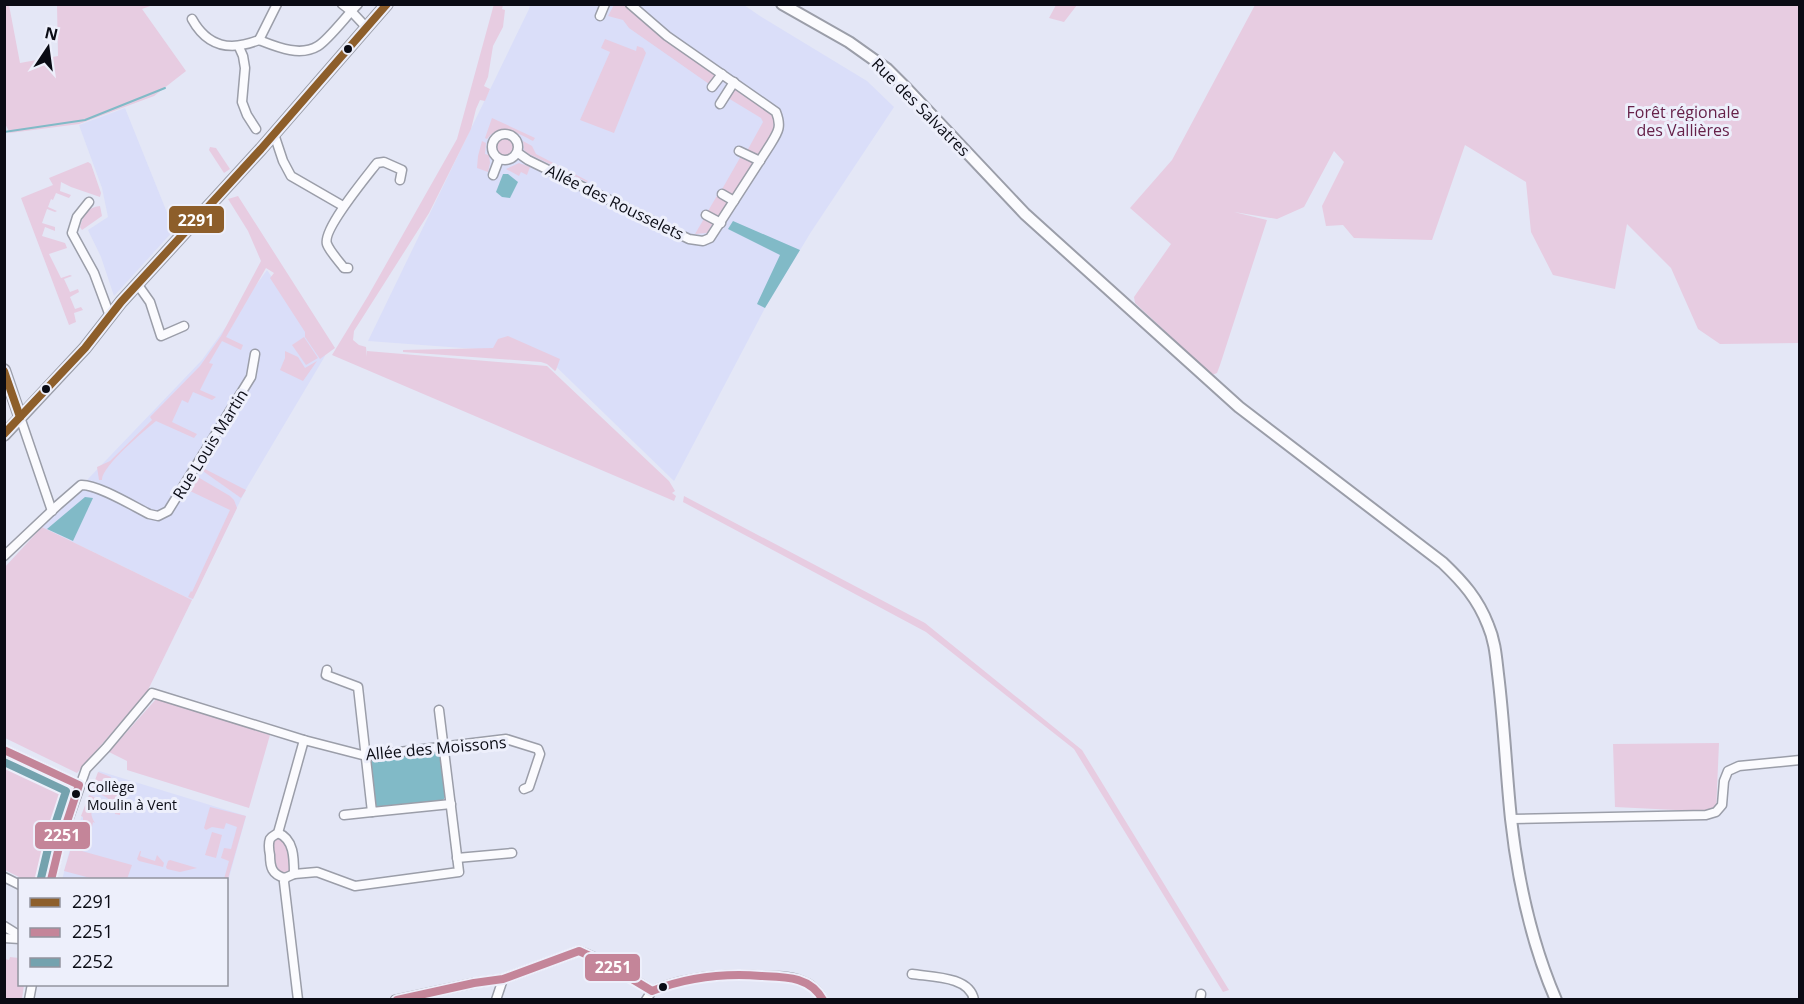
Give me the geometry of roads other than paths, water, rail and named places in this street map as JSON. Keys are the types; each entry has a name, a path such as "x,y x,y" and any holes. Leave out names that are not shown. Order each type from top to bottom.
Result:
{"street":[{"path":"259,40 276,4"},
{"path":"342,4 355,8 366,27"},
{"path":"4,435 85,348 110,316 274,134 387,4"},
{"path":"600,16 605,4"},
{"name":"Allée des Rousselets","path":"499,159 492,147 495,139 502,134 511,135 519,145 518,153 537,164 693,240 703,241 710,238 780,134 780,121 776,112 667,36 630,4"},
{"name":"Rue des Salvatres","path":"782,4 849,42 887,69 1024,214 1108,287 1231,400 1443,563 1465,584 1488,625 1495,648 1502,700 1511,819 1525,905 1541,964 1556,999"},
{"path":"192,20 208,39 221,44 239,47 259,40 279,48 300,51 318,46 355,8"},
{"path":"239,47 245,68 242,102 256,129"},
{"path":"712,87 722,74"},
{"path":"720,104 734,82"},
{"path":"274,134 291,176 344,206"},
{"path":"739,151 760,161"},
{"path":"493,175 499,159 508,161 518,153"},
{"path":"348,268 344,268 327,244 327,237 344,206 377,163 384,162 402,170 400,180"},
{"path":"722,194 734,201"},
{"path":"89,202 77,217 72,233 94,273 110,316"},
{"path":"706,215 721,224"},
{"path":"138,285 150,302 161,336 184,326"},
{"name":"Rue Louis Martin","path":"52,511 81,485 86,484 149,514 158,516 168,511 251,377 255,354"},
{"path":"4,370 52,511 4,556"},
{"path":"327,670 326,675 358,687 372,812"},
{"name":"Allée des Moissons","path":"79,785 86,769 152,693 304,740 366,756 507,739 538,749 540,754 529,787 524,789"},
{"path":"285,880 294,874 317,872 355,886 459,872 439,710"},
{"path":"285,880 273,873 270,865 269,843 270,838 278,833 304,740"},
{"path":"4,750 79,785 51,878"},
{"path":"1511,819 1706,815 1716,812 1722,805 1724,781 1728,771 1739,766 1800,760"},
{"path":"344,815 451,804"},
{"path":"278,833 291,843 294,874"},
{"path":"457,858 512,853"},
{"path":"4,877 18,884"},
{"path":"285,880 298,999"},
{"path":"4,926 18,936"},
{"path":"395,999 503,979 579,951 635,980 651,991"},
{"path":"912,974 962,983 970,990 974,999"},
{"path":"646,999 651,991 694,978 723,975 791,977 808,984 823,999"},
{"path":"496,999 503,979"}],"waterway":[{"path":"4,132 85,120 165,88"}],"place":[{"name":"Collège Moulin à Vent","path":"76,794"}],"park label":[{"name":"Forêt régionale des Vallières","path":"1683,121"}]}
